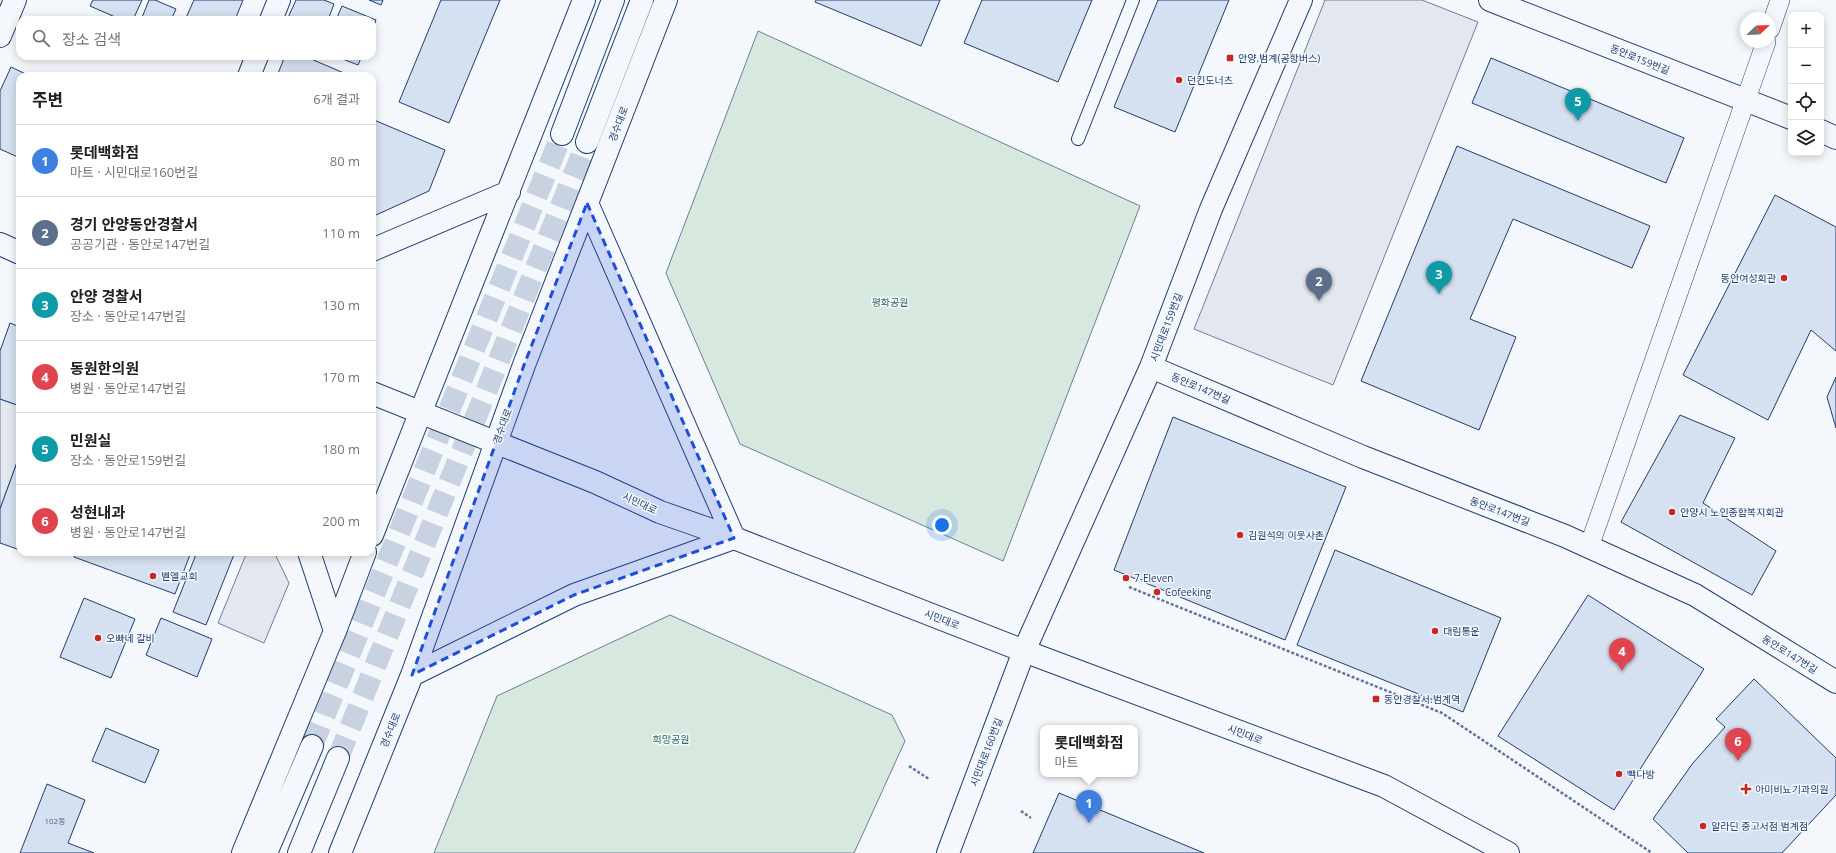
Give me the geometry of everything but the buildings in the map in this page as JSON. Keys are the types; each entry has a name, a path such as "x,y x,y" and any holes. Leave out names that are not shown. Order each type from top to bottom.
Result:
{"street":[{"path":"0,36 15,0"},
{"path":"273,16 279,0"},
{"path":"376,525 584,0"},
{"path":"562,134 613,0"},
{"path":"587,142 642,0"},
{"name":"경수대로","path":"340,853 412,675 524,364 666,0"},
{"name":"시민대로159번길","path":"1024,651 1151,367 1211,209 1301,0"},
{"name":"동안로159번길","path":"1490,0 1788,117"},
{"path":"1776,12 1780,0"},
{"path":"1589,547 1764,48"},
{"path":"251,72 255,60"},
{"path":"1824,132 1836,138"},
{"path":"376,248 509,192"},
{"path":"412,675 574,595 734,538 587,203"},
{"path":"0,244 16,251"},
{"name":"동안로147번길","path":"1151,367 1363,457 1589,547 1695,595 1836,682"},
{"name":"시민대로","path":"376,394 595,482 660,512 734,538 1024,651 1384,786 1508,853"},
{"path":"310,556 335,631"},
{"path":"243,853 335,631 363,556"},
{"name":"시민대로160번길","path":"948,853 1024,651"},
{"path":"266,853 312,746"},
{"path":"299,853 338,758"}],"lane":[{"path":"1078,139 1133,0"}],"path":[{"path":"1129,586 1442,713 1652,853"},
{"path":"910,766 929,779"},
{"path":"1021,811 1031,818"}],"highlighted area":[{"path":"587,203 734,538 574,595 412,675 524,365"}],"green space":[{"name":"평화공원","path":"758,31 1140,206 1003,561 740,444 666,273"},
{"name":"희망공원","path":"670,615 892,715 905,741 854,853 434,853 497,696"}],"shaded area":[{"path":"1325,0 1422,0 1478,22 1333,385 1194,329"},
{"path":"0,399 16,405 16,465 0,509"},
{"path":"245,556 276,556 289,583 264,643 218,623"}],"tunnel":[{"path":"312,746 562,134"},
{"path":"338,758 587,142"}],"place":[{"name":"안양.범계(공항버스)","path":"1230,58"},
{"name":"던킨도너츠","path":"1179,80"},
{"name":"민원실","path":"1578,121"},
{"name":"동안여성회관","path":"1784,278"},
{"name":"안양 경찰서","path":"1439,294"},
{"name":"경기 안양동안경찰서","path":"1319,301"},
{"name":"안양시 노인종합복지회관","path":"1672,512"},
{"name":"김원석의 이웃사촌","path":"1240,535"},
{"name":"벧엘교회","path":"153,576"},
{"name":"7-Eleven","path":"1126,578"},
{"name":"Cofeeking","path":"1157,592"},
{"name":"대림통운","path":"1435,631"},
{"name":"오빠네 갈비","path":"98,638"},
{"name":"동원한의원","path":"1622,671"},
{"name":"동안경찰서.범계역","path":"1376,699"},
{"name":"성현내과","path":"1738,761"},
{"name":"빽다방","path":"1619,774"},
{"name":"아미비뇨기과의원","path":"1746,789"},
{"name":"롯데백화점","path":"1089,823"},
{"name":"알라딘 중고서점 범계점","path":"1703,826"}]}
